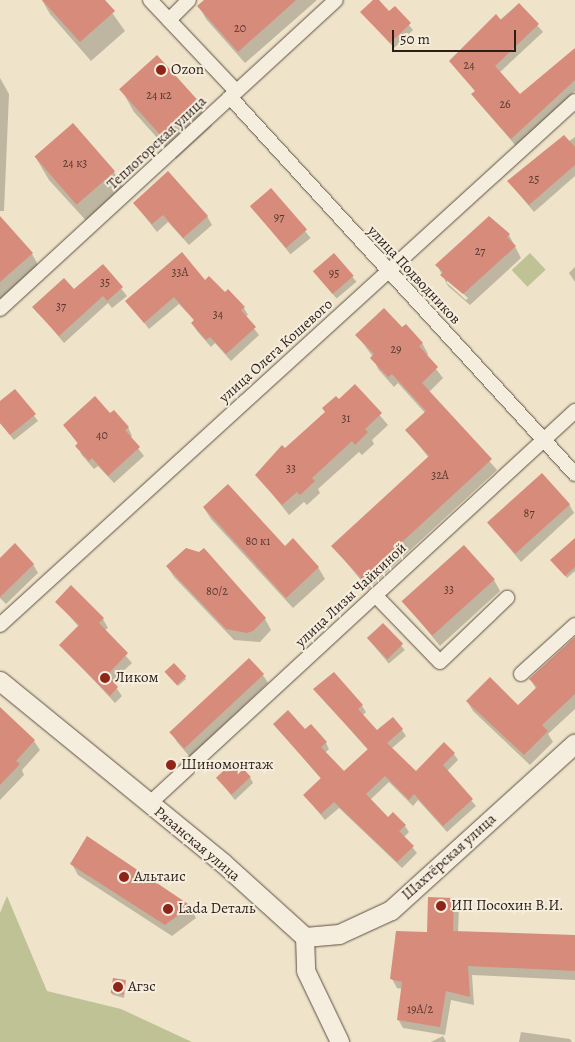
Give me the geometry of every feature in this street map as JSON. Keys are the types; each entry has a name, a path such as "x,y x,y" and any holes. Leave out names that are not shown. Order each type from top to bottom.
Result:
{"main road":[{"name":"Рязанская улица","path":"0,680 305,937"},
{"name":"Шахтёрская улица","path":"305,937 339,934 391,910 575,743"}],"street":[{"name":"улица Подводников","path":"150,0 388,270 575,474"},
{"path":"168,20 189,0"},
{"name":"Теплогорская улица","path":"0,309 336,0"},
{"name":"улица Олега Кошевого","path":"0,625 575,101"},
{"name":"улица Лизы Чайкиной","path":"149,804 575,411"},
{"path":"376,595 440,662 507,598"},
{"path":"521,674 575,625"},
{"path":"305,937 306,971 340,1042"}],"green space":[{"path":"530,253 546,270 527,287 512,270"},
{"path":"7,896 47,991 121,1009 192,1042 0,1042 0,913"}],"building":[{"path":"42,0 105,0 115,11 80,42"},
{"path":"204,0 296,0 238,52 197,6"},
{"path":"373,0 379,0 389,11 395,6 411,23 390,43 360,12"},
{"path":"519,3 539,24 495,66 520,94 575,48 575,80 511,139 471,94 475,91 449,61 496,14 501,20"},
{"path":"157,55 200,103 162,137 119,89"},
{"path":"73,123 115,171 76,205 35,156"},
{"path":"564,135 575,147 575,165 529,205 507,181"},
{"path":"168,171 208,216 183,238 163,215 152,224 133,203"},
{"path":"271,188 307,230 286,248 250,206"},
{"path":"0,216 33,253 0,282"},
{"path":"489,216 510,234 507,237 516,246 463,294 440,275 443,272 435,265"},
{"path":"182,252 205,280 209,276 225,292 228,289 245,307 241,310 256,327 226,354 210,337 206,340 191,323 194,320 174,297 144,323 125,301"},
{"path":"334,253 354,276 333,294 313,271"},
{"path":"103,264 123,287 107,301 103,296 59,336 32,307 64,278 74,289"},
{"path":"384,308 402,327 406,324 423,343 419,346 438,367 422,383 492,459 362,579 331,546 429,456 405,430 426,411 392,374 388,377 370,358 374,354 355,335"},
{"path":"355,384 382,413 365,429 368,432 355,445 352,441 312,478 315,481 300,495 297,492 282,505 255,475 282,445 285,448 325,412 322,408 336,396 339,399"},
{"path":"15,389 36,414 10,435 0,423 0,401"},
{"path":"95,396 110,413 114,410 129,427 125,430 140,447 108,476 92,458 89,461 75,446 78,443 63,425"},
{"path":"542,473 570,504 515,554 487,523"},
{"path":"228,484 285,546 293,538 319,567 286,598 203,507"},
{"path":"575,538 575,567 565,576 550,560"},
{"path":"15,543 34,564 0,597 0,558"},
{"path":"464,545 495,579 432,635 402,601"},
{"path":"186,548 199,552 204,548 266,618 253,631 247,633 226,629 166,566"},
{"path":"71,585 104,618 99,623 128,653 107,675 118,687 110,696 59,645 79,625 55,602"},
{"path":"383,623 403,644 387,659 367,638"},
{"path":"575,637 575,694 542,725 548,731 524,755 466,701 490,677 518,705 537,687 529,679"},
{"path":"249,658 264,674 184,748 169,732"},
{"path":"174,663 186,676 177,685 164,672"},
{"path":"334,672 363,705 358,709 377,730 393,717 403,729 387,743 416,771 444,742 455,753 443,765 473,799 443,826 414,794 409,800 385,776 366,794 388,817 393,812 406,825 399,831 414,846 397,862 334,802 321,814 303,795 321,778 273,724 288,710 305,729 311,724 327,742 321,747 344,771 368,749 313,689"},
{"path":"0,707 35,740 16,761 20,764 0,785"},
{"path":"235,760 251,777 232,795 216,778"},
{"path":"87,836 191,906 165,925 70,864"},
{"path":"428,897 454,898 453,931 575,935 575,971 468,966 470,997 446,991 440,1027 397,1020 402,982 390,979 396,931 427,932"},
{"name":"Агзс","path":"113,978 126,980 123,995 111,993"}],"place":[{"name":"Ozon","path":"161,70"},
{"name":"Ликом","path":"105,678"},
{"name":"Шиномонтаж","path":"171,765"},
{"name":"Альтаис","path":"124,877"},
{"name":"ИП Посохин В.И.","path":"441,906"},
{"name":"Lada Dеталь","path":"168,909"},
{"name":"Агзс","path":"118,987"}]}
